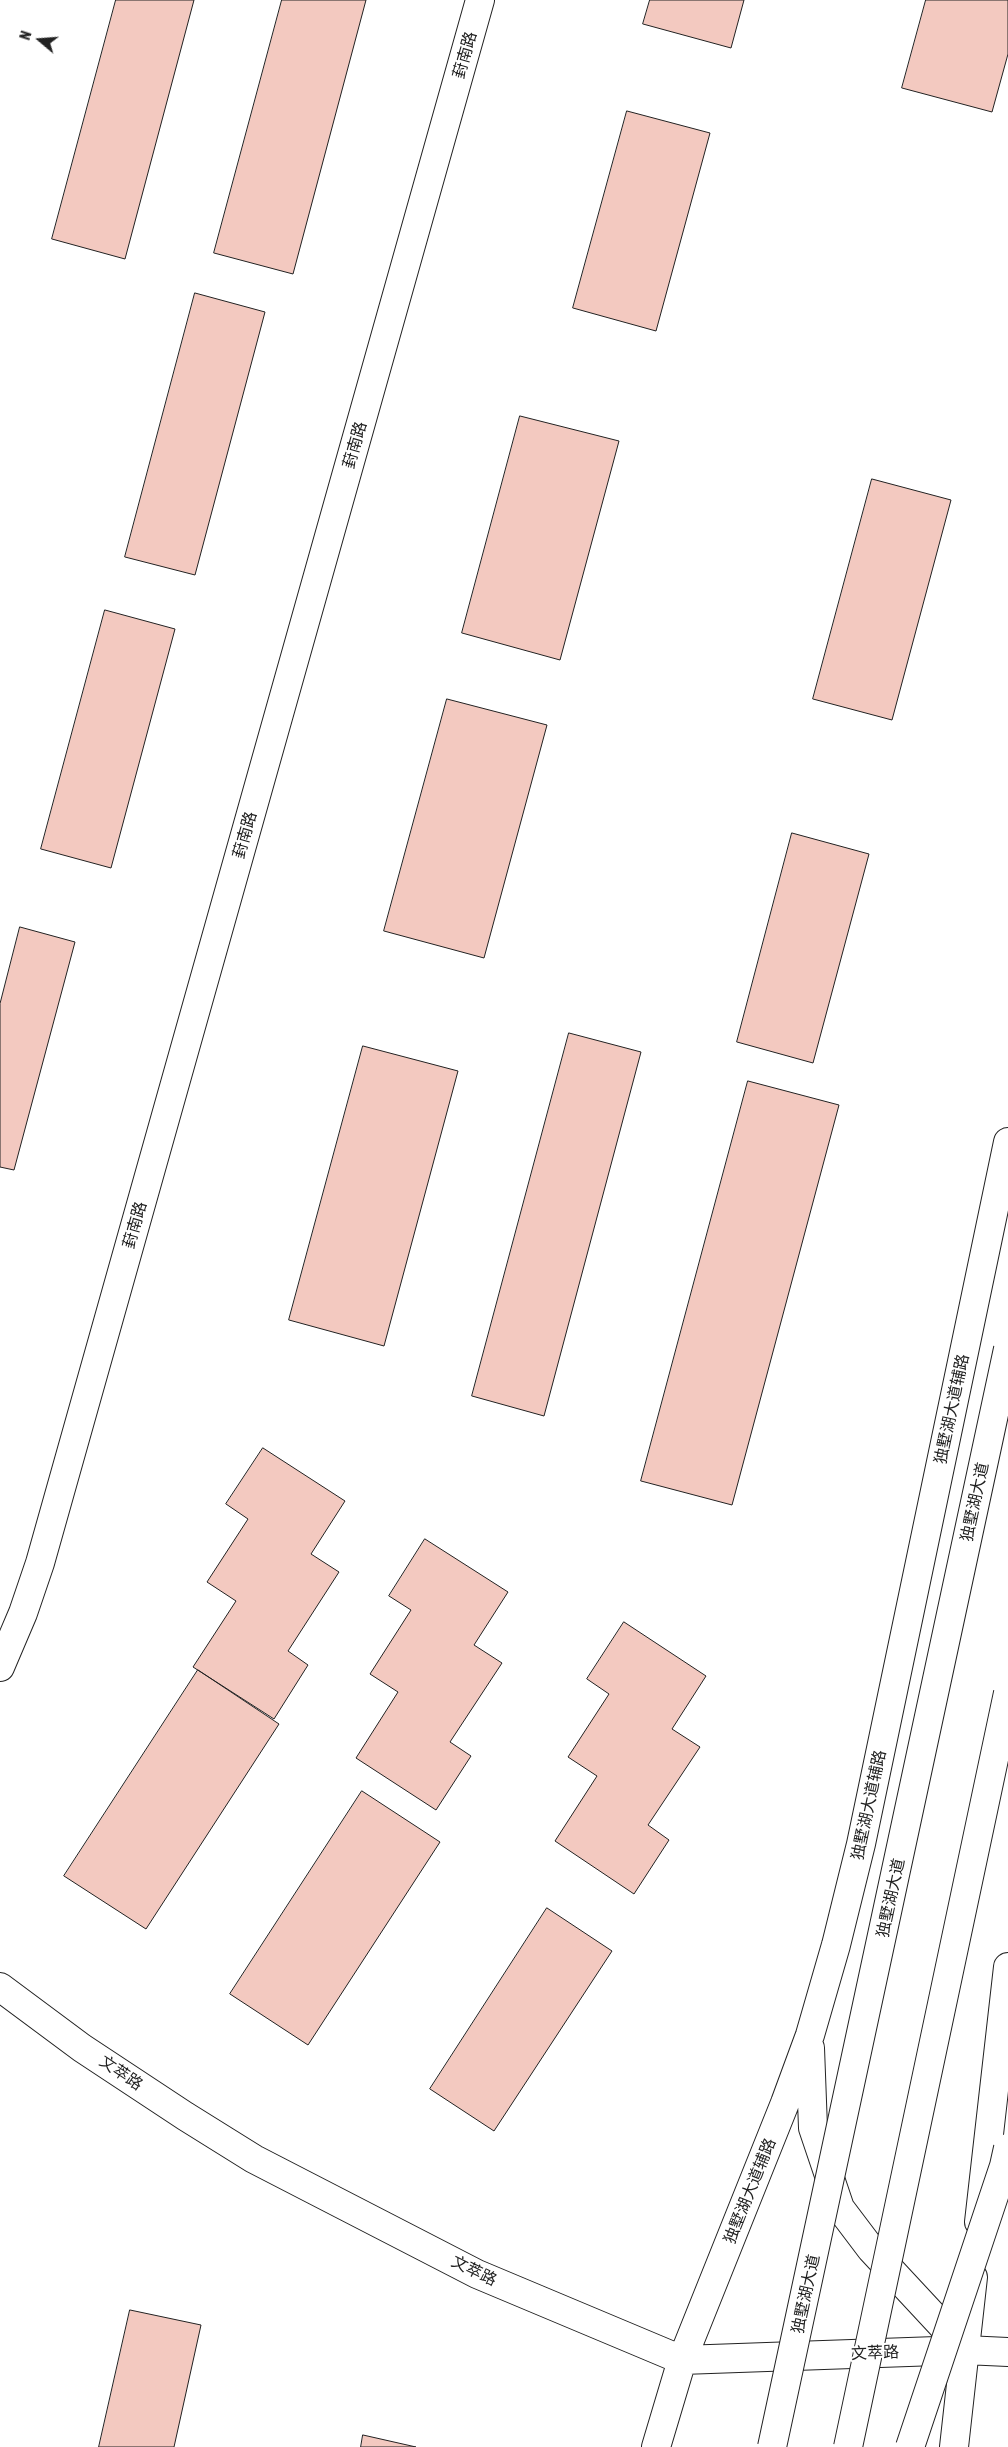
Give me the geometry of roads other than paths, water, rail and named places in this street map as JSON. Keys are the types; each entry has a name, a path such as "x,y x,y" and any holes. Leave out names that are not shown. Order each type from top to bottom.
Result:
{"main road":[{"name":"葑南路","path":"0,1667 23,1613 40,1564 480,0"},
{"name":"独墅湖大道辅路","path":"656,2447 682,2360 786,2103 810,2034 836,1945 861,1844 1008,1142"},
{"name":"独墅湖大道","path":"772,2447 1008,1349"},
{"path":"848,2447 1008,1693"},
{"path":"954,2447 1008,1967"},
{"name":"文萃路","path":"0,1987 82,2048 185,2116 254,2158 477,2274 682,2360 965,2350 1008,2352"},
{"path":"810,2034 813,2128 840,2208 871,2250 965,2350"},
{"path":"910,2447 1004,2166 1008,2148"},
{"path":"753,2447 825,2206"}]}
